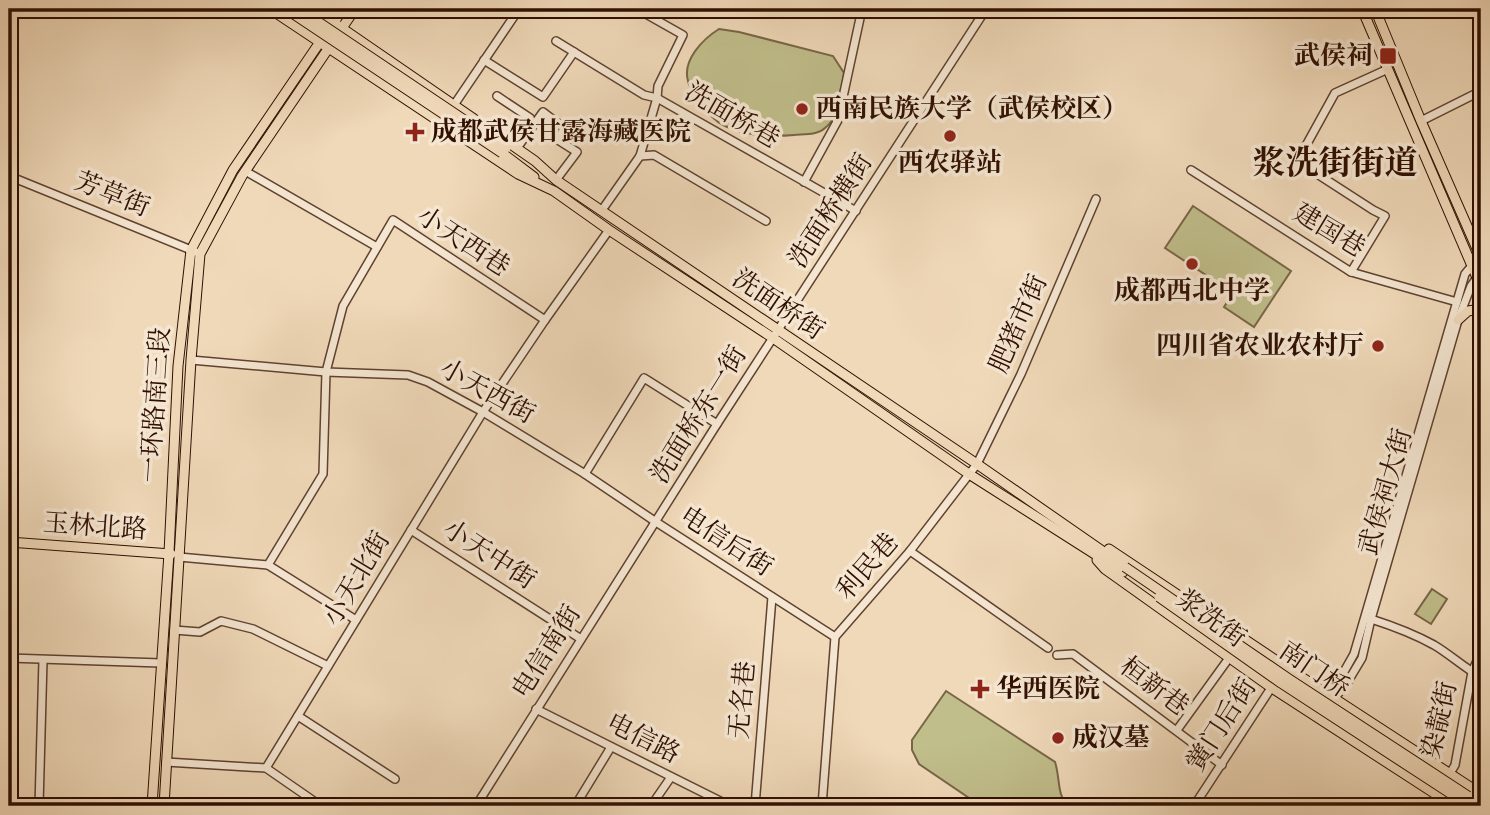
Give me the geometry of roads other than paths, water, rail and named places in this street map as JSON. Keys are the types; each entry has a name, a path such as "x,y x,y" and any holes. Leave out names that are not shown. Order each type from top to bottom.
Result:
{"main road":[{"name":"洗面桥街","path":"270,9 518,174 554,191"},
{"path":"286,9 509,148"},
{"path":"299,9 509,148"},
{"name":"洗面桥街","path":"314,9 454,104 509,148 602,210 969,474"},
{"name":"一环路南三段","path":"152,806 178,366 195,252 233,170 343,9"},
{"name":"一环路南三段","path":"164,806 195,252 242,176 355,9"},
{"path":"1362,9 1471,267 1479,274 1481,287"},
{"name":"武侯祠大街","path":"1375,9 1481,257"},
{"name":"洗面桥街","path":"509,148 554,191 609,230 977,464"},
{"path":"1458,320 1468,311 1481,309"},
{"name":"浆洗街","path":"977,464 1124,570"},
{"name":"浆洗街","path":"969,474 1090,546 1112,551 1449,774 1481,792"},
{"name":"玉林北路","path":"9,542 169,552 178,557"},
{"name":"浆洗街","path":"1090,546 1105,569 1440,803 1454,806"},
{"name":"南门桥","path":"1124,570 1481,805"},
{"name":"南门桥","path":"1124,570 1281,683 1471,806"},
{"path":"163,636 168,631 174,633"}],"street":[{"name":"洗面桥巷","path":"637,9 683,35 658,86 657,98 856,211"},
{"path":"804,182 838,120 862,9"},
{"name":"洗面桥横街","path":"776,334 986,9"},
{"path":"454,104 516,10"},
{"path":"556,41 644,95 657,98 640,156 602,210"},
{"path":"484,60 543,97 574,52"},
{"path":"1351,272 1385,216 1308,168 1303,151 1335,93 1388,69"},
{"path":"1421,121 1481,93"},
{"path":"496,96 530,118 509,148"},
{"path":"509,148 543,112 564,128 558,140 577,152 556,180"},
{"path":"640,156 654,155 766,222"},
{"name":"建国巷","path":"1191,170 1351,272 1457,302"},
{"path":"247,172 377,247"},
{"name":"芳草街","path":"9,176 195,252"},
{"name":"肥猪市街","path":"977,464 1021,374 1096,199"},
{"name":"小天西巷","path":"268,565 323,474 326,372 343,306 393,220 545,320"},
{"name":"小天北街","path":"266,768 483,412 609,230"},
{"name":"武侯祠大街","path":"1316,717 1354,654 1465,274 1481,257"},
{"name":"武侯祠大街","path":"1330,696 1347,683 1362,657 1458,320 1471,286 1479,274"},
{"name":"洗面桥东一街","path":"656,522 776,334"},
{"name":"小天西街","path":"191,360 326,372 408,375 419,378 483,412 585,474 656,522"},
{"path":"585,474 644,377 718,424"},
{"name":"利民巷","path":"772,597 835,637 910,551 977,464"},
{"name":"电信后街","path":"656,522 772,597"},
{"name":"电信南街","path":"475,806 656,522"},
{"name":"小天中街","path":"411,530 580,639"},
{"path":"910,551 1048,648"},
{"path":"178,557 268,565 356,620"},
{"name":"无名巷","path":"755,806 772,597"},
{"path":"1371,619 1404,630 1436,646 1481,677"},
{"path":"174,633 200,632 221,621 253,629 328,666"},
{"path":"822,806 835,637"},
{"name":"染靛街","path":"1440,803 1449,774 1455,765 1472,672 1481,652"},
{"name":"桓新巷","path":"1057,655 1073,654 1222,765"},
{"path":"9,658 161,663"},
{"path":"1177,730 1230,658"},
{"path":"39,806 43,660"},
{"name":"黉门后街","path":"1194,806 1286,667"},
{"name":"电信路","path":"536,709 730,806"},
{"path":"298,716 395,779"},
{"path":"575,806 611,747"},
{"path":"166,762 266,768 321,806"},
{"path":"651,806 670,776"}],"place":[{"name":"武侯祠","path":"1388,56"},
{"name":"西南民族大学（武侯校区）","path":"802,109"},
{"name":"成都武侯甘露海藏医院","path":"415,132"},
{"name":"西农驿站","path":"950,136"},
{"name":"成都西北中学","path":"1192,264"},
{"name":"四川省农业农村厅","path":"1378,346"},
{"name":"华西医院","path":"980,689"},
{"name":"成汉墓","path":"1058,738"}],"district":[{"name":"浆洗街街道","path":"1335,165"}]}
